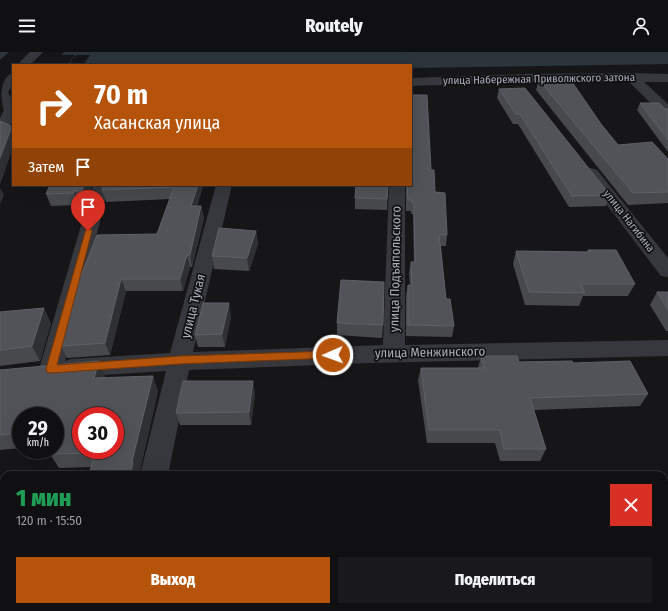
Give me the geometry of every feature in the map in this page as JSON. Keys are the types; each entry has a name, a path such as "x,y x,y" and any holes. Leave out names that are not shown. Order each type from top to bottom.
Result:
{"street":[{"path":"24,64 37,52"},
{"path":"631,77 668,112"},
{"path":"513,78 531,96"},
{"name":"улица Набережная Приволжского затона","path":"412,82 513,78 668,78"},
{"path":"0,127 9,117 12,110 7,92 12,80"},
{"name":"улица Нагибина","path":"580,158 668,271"},
{"name":"улица Менжинского","path":"101,186 40,370 180,360 394,353 668,348"},
{"name":"улица Тукая","path":"155,471 180,360 224,186"},
{"name":"улица Подъяпольского","path":"394,353 397,186"}],"path":[{"path":"68,64 76,55"}],"shaded area":[{"path":"0,52 668,52 668,64 412,68 412,64 84,64 90,55 7,54 0,60"}],"pier":[{"path":"9,52 64,52 60,56 8,56 0,62 0,60"}],"building":[{"path":"570,79 601,124 618,145 652,142 668,159 668,192 633,193 539,80"},
{"path":"525,88 610,195 572,196 520,114 516,114 499,89"},
{"path":"412,95 427,95 431,170 434,170 435,192 445,193 447,235 439,235 446,299 450,299 454,326 408,325 408,285 412,286 411,262 415,262 414,203 412,203 413,200 408,200 407,186 412,186"},
{"path":"640,103 659,103 665,109 668,109 668,140"},
{"path":"0,121 12,126 0,158"},
{"path":"50,186 84,186 82,191 75,191 74,193 46,194"},
{"path":"104,186 198,186 191,206 201,206 190,255 187,255 180,279 121,279 105,343 61,346 77,286 97,235 157,234 174,187 102,190"},
{"path":"356,186 388,186 387,199 355,198"},
{"path":"219,228 256,231 247,258 212,256"},
{"path":"588,250 616,250 635,284 581,284 585,293 529,292 516,251 589,252"},
{"path":"341,280 384,282 383,325 337,323"},
{"path":"657,292 668,292 668,310"},
{"path":"203,303 229,303 222,334 195,335"},
{"path":"44,308 32,346 0,350 0,312"},
{"path":"481,356 517,356 519,362 572,361 573,363 630,361 648,394 530,398 546,449 504,449 500,430 429,430 421,368 484,368"},
{"path":"99,361 94,378 153,376 132,461 131,471 90,471 93,459 124,459 124,407 72,407 72,454 64,454 64,407 12,407 12,434 0,435 0,370"},
{"path":"183,381 253,381 249,412 176,413"}],"route":[{"path":"88,231 51,369 180,360 333,355"}]}
